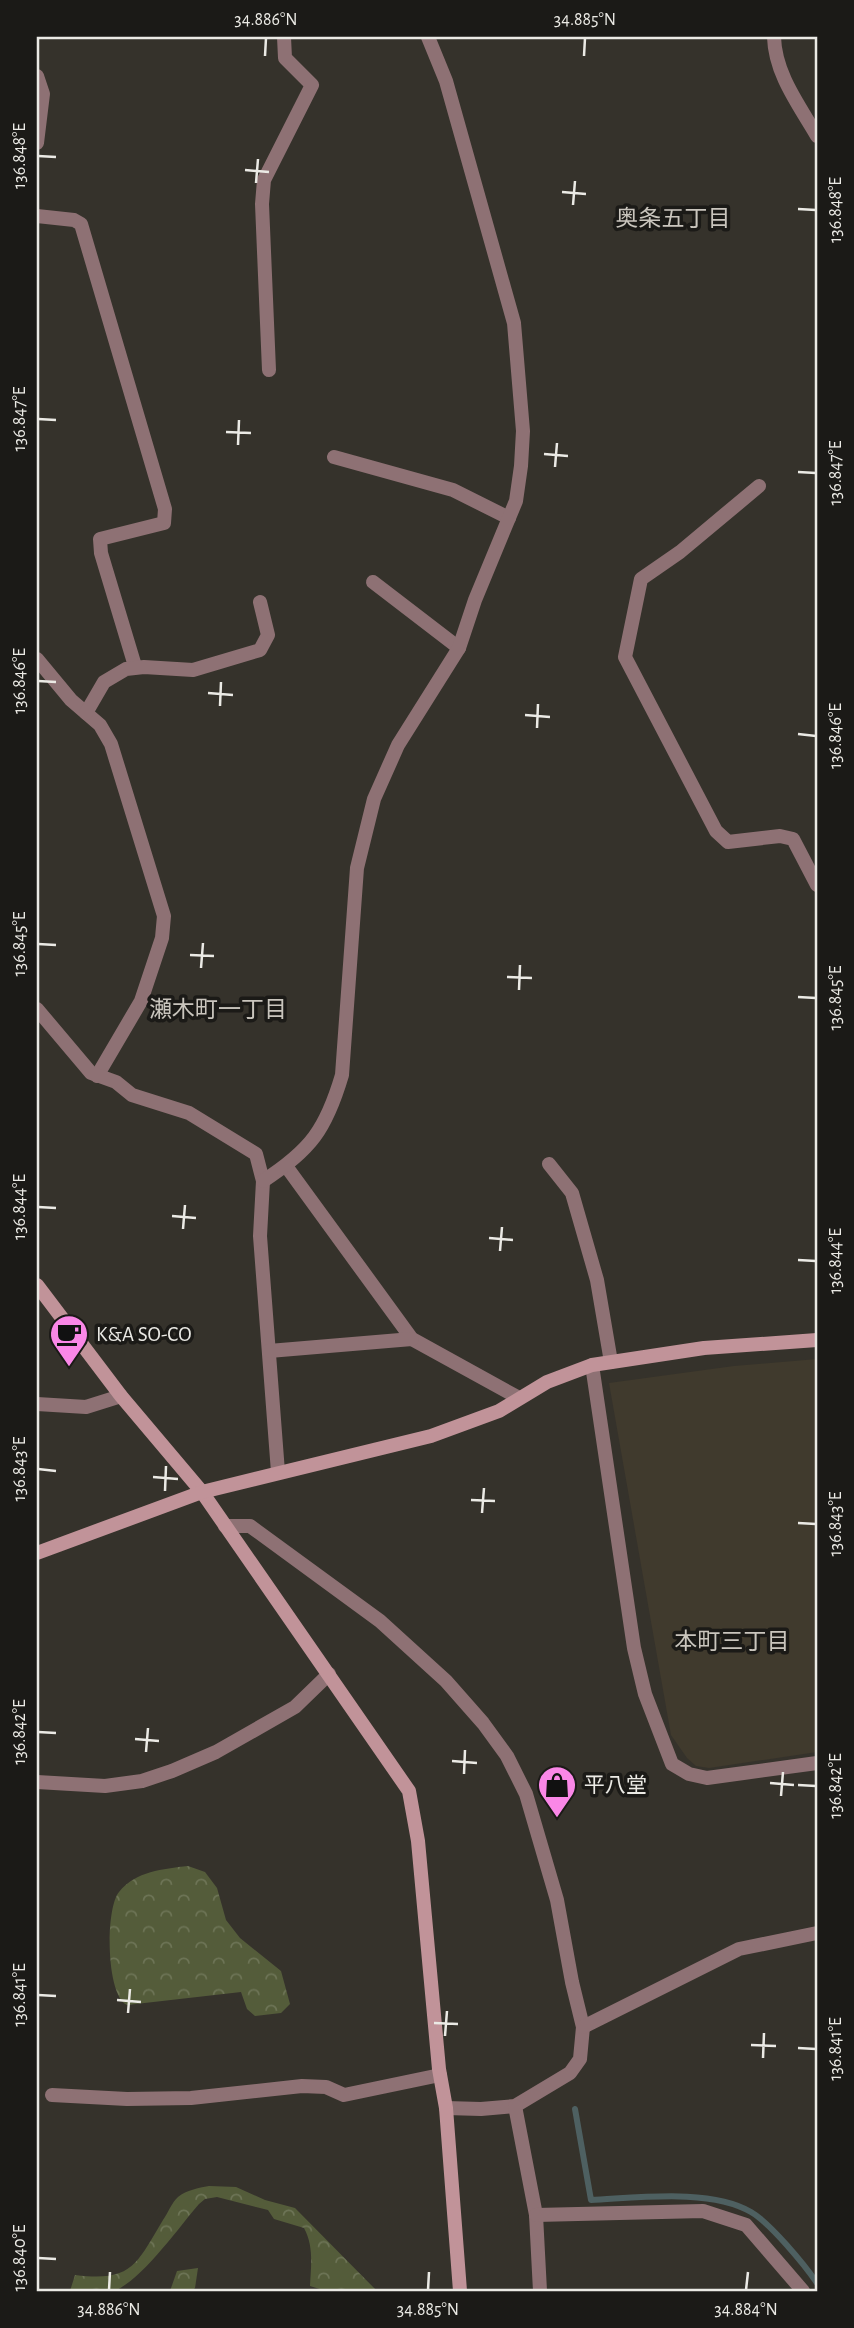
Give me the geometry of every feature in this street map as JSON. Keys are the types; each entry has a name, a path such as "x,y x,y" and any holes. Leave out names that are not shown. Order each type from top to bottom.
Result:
{"street":[{"path":"269,370 262,204 264,180 312,85 285,58 284,37"},
{"path":"264,1181 286,1166 320,1131 333,1105 342,1075 357,868 374,799 398,745 459,648 475,600 516,500 523,431 514,323 446,80 428,37"},
{"path":"774,37 775,59 780,72 817,136"},
{"path":"37,76 43,94 37,143"},
{"path":"37,216 74,220 81,225 165,509 164,523 100,539 135,666"},
{"path":"334,457 453,490 509,518"},
{"path":"759,486 680,552 641,579 625,657 716,831 728,842 780,836 793,839 817,884"},
{"path":"373,582 459,648"},
{"path":"86,713 104,682 135,666 193,670 260,650 268,635 260,602"},
{"path":"37,659 71,700 100,725 111,744 164,916 162,938 141,1001 97,1076"},
{"path":"37,1009 82,1065 97,1076 116,1082 132,1095 189,1114 256,1154 264,1181 260,1236 278,1472"},
{"path":"549,1164 572,1192 597,1280 611,1362"},
{"path":"286,1166 412,1339 519,1398"},
{"path":"37,1285 121,1396 202,1492 409,1791 418,1841 440,2075 446,2108 460,2291"},
{"path":"269,1351 412,1339"},
{"path":"37,1553 202,1492 432,1436 499,1411 547,1382 592,1365 704,1348 817,1340"},
{"path":"592,1365 634,1648 645,1695 672,1764 689,1774 707,1778 817,1763"},
{"path":"37,1404 86,1407 121,1396"},
{"path":"225,1525 250,1526 380,1621 446,1681 483,1723 499,1745 526,1794 557,1899 583,2027 580,2059 570,2073 515,2106 446,2108"},
{"path":"37,1782 105,1786 142,1782 172,1771 216,1752 295,1707 329,1674"},
{"path":"583,2027 739,1949 817,1933"},
{"path":"52,2095 127,2099 191,2098 302,2086 326,2087 344,2095 440,2075"},
{"path":"515,2106 536,2215 540,2291"},
{"path":"536,2215 703,2211 746,2225 803,2291"}],"shaded area":[{"path":"817,1359 817,1752 709,1768 696,1766 671,1735 609,1383 734,1366"}],"green space":[{"path":"188,1866 205,1872 217,1888 226,1920 240,1938 281,1971 290,2004 281,2013 255,2016 247,2009 241,1992 127,2005 120,1998 115,1986 110,1952 114,1901 126,1885 142,1875"},
{"path":"209,2186 236,2187 265,2200 295,2208 377,2291 326,2291 310,2286 311,2249 304,2228 274,2219 268,2210 217,2197 205,2199 199,2204 147,2265 125,2285 109,2292 70,2291 75,2275 109,2276 130,2267 146,2249 176,2199 189,2191"},
{"path":"198,2268 195,2288 192,2291 170,2291 177,2271"}],"waterway":[{"path":"575,2109 591,2200 673,2196 695,2197 734,2205 751,2212 768,2225 817,2283"}],"place":[{"name":"K&A SO-CO","path":"69,1368"},
{"name":"平八堂","path":"557,1819"}],"district":[{"name":"奥条五丁目","path":"673,218"},
{"name":"瀬木町一丁目","path":"218,1009"},
{"name":"本町三丁目","path":"732,1641"}]}
